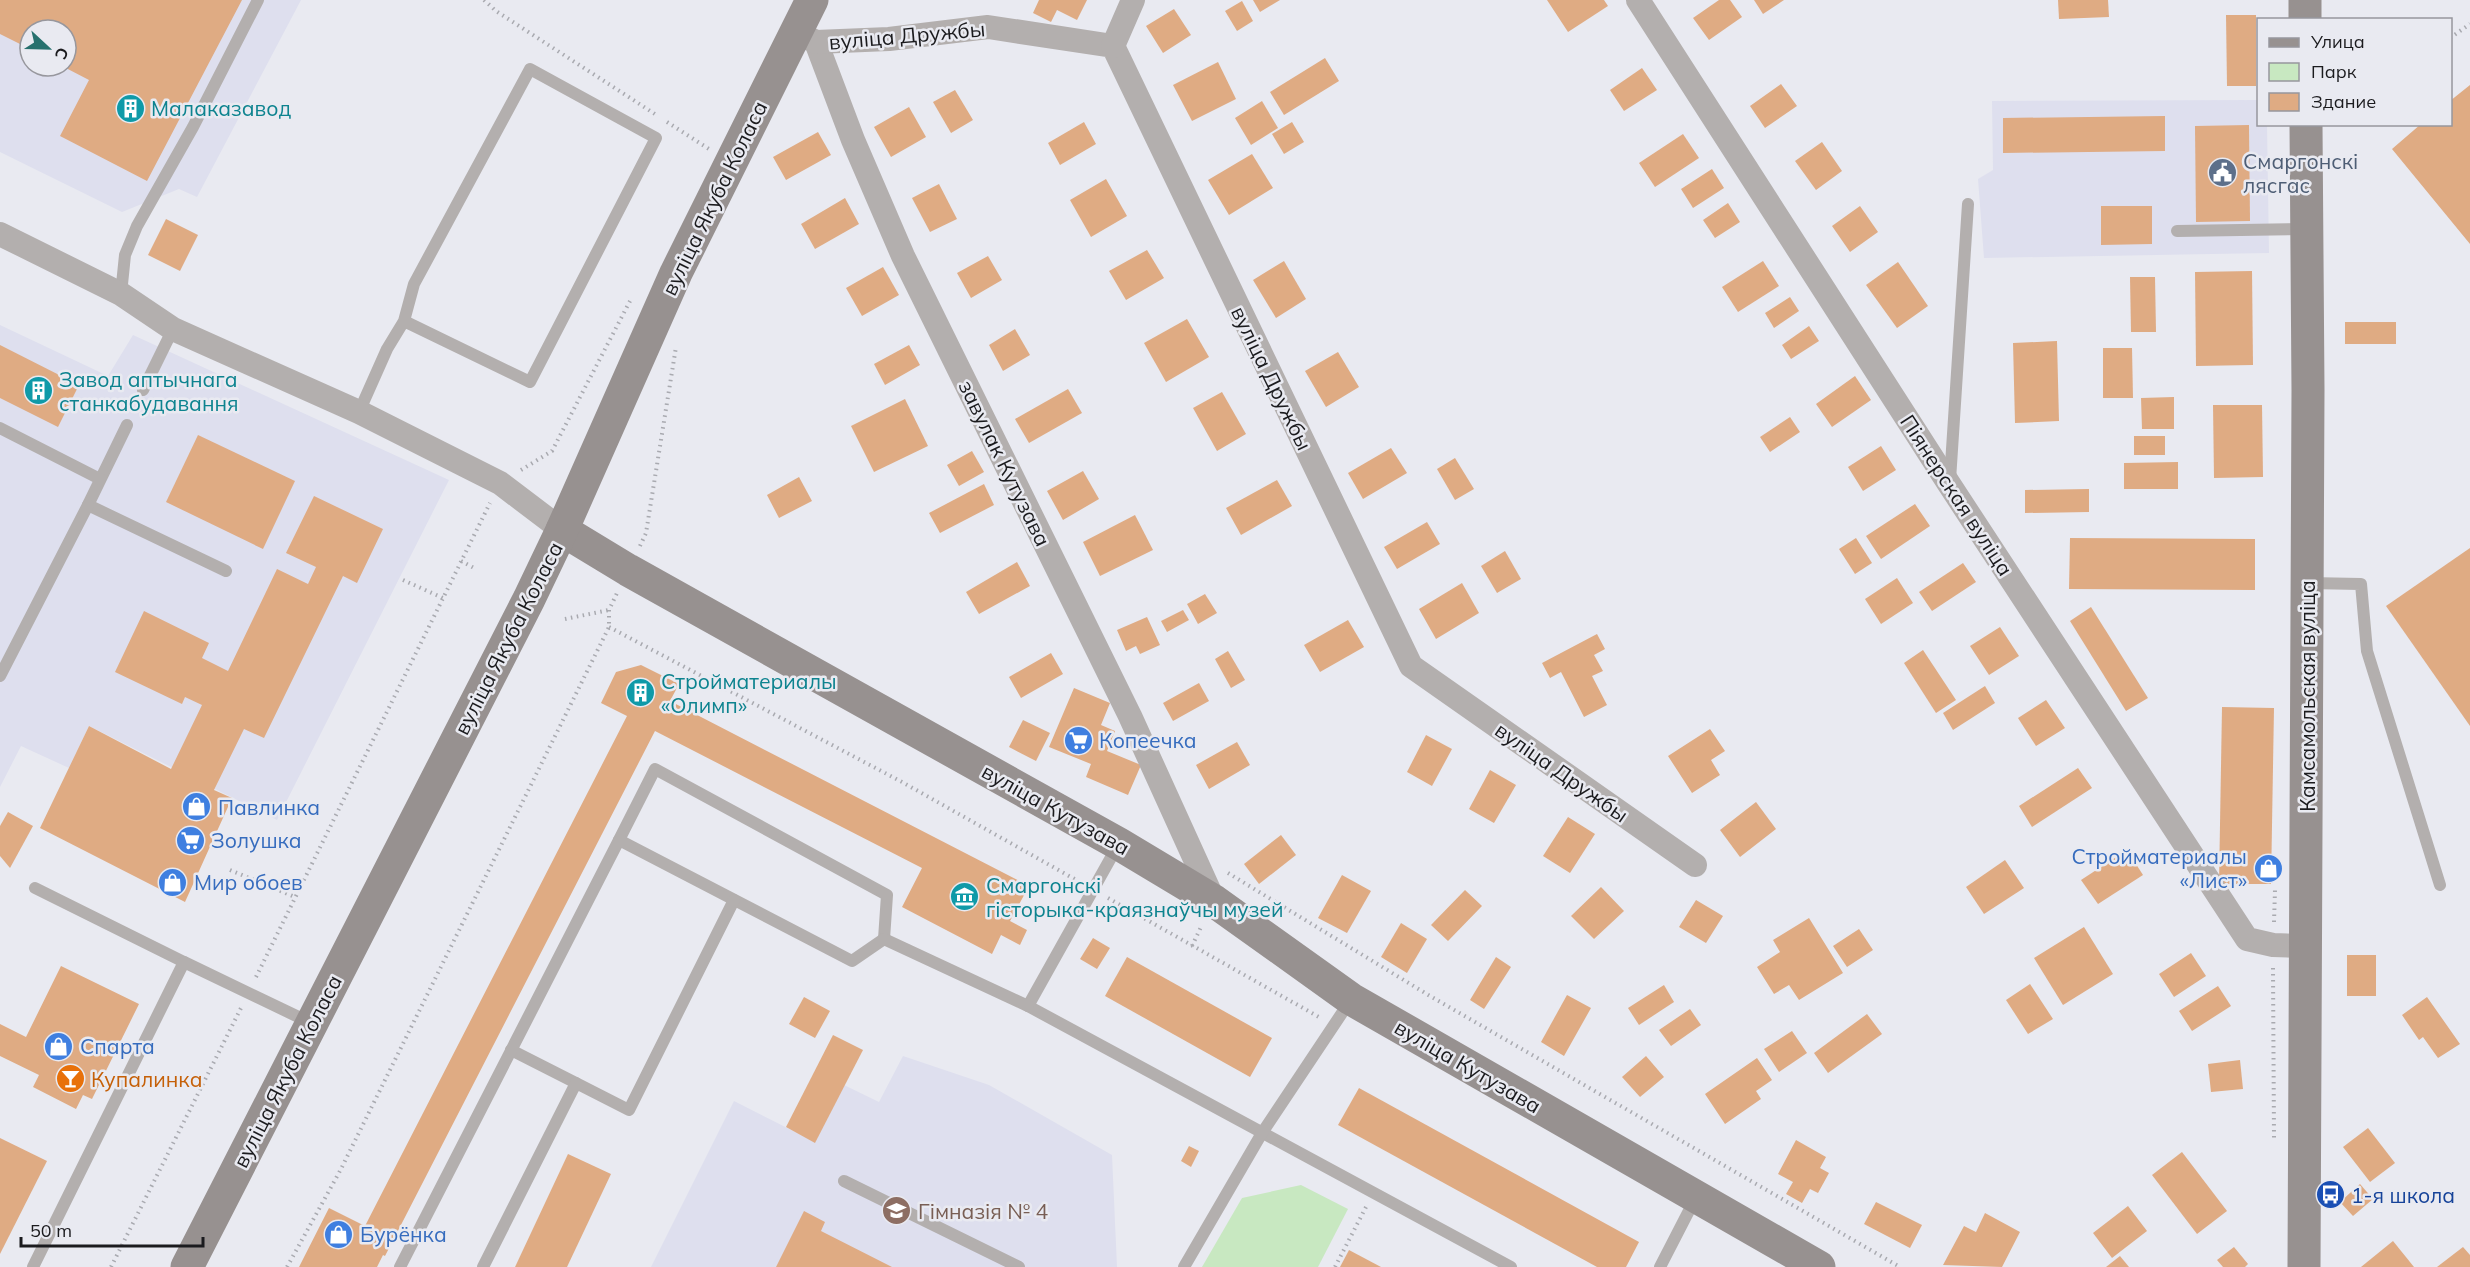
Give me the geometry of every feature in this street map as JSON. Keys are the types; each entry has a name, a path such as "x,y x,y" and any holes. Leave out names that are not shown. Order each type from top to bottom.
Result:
{"main road":[{"name":"вуліца Якуба Коласа","path":"187,1267 562,530 676,273 806,37 812,0"},
{"path":"2304,0 2305,18"},
{"name":"Камсамольская вуліца","path":"2304,1267 2306,126"},
{"name":"вуліца Кутузава","path":"562,530 628,570 1119,844 1214,901 1343,1012 1696,1196 1819,1267"}],"street":[{"path":"1113,46 1133,0"},
{"name":"Піянерская вуліца","path":"1638,0 1949,484 2247,939 2273,945 2306,946"},
{"name":"вуліца Дружбы","path":"806,37 889,39 988,27 1113,46 1411,666 1695,865"},
{"name":"завулак Кутузава","path":"806,37 903,256 1130,716 1214,901"},
{"path":"0,234 121,294 173,329 359,412 500,483 562,530"}],"lane":[{"path":"121,294 125,255 137,226 193,127 258,0"},
{"path":"359,412 387,349 404,321 414,284 530,69 656,138 530,382 404,321"},
{"path":"1949,484 1968,204"},
{"path":"2177,231 2307,228"},
{"path":"143,390 173,329"},
{"path":"0,676 127,425"},
{"path":"0,428 100,479"},
{"path":"88,505 226,571"},
{"path":"2307,583 2361,584 2367,651 2440,885"},
{"path":"399,1267 655,769 887,895 884,939"},
{"path":"619,840 852,961 884,939"},
{"path":"1028,1006 1119,844"},
{"path":"35,888 312,1023"},
{"path":"511,1050 629,1110 734,900"},
{"path":"884,939 1028,1006 1511,1267"},
{"path":"33,1267 184,962"},
{"path":"1184,1267 1262,1133 1343,1012"},
{"path":"483,1267 576,1083"},
{"path":"844,1181 1019,1267"},
{"path":"1660,1267 1696,1196"}],"path":[{"path":"484,0 496,11 709,149"},
{"path":"2452,37 2470,24"},
{"path":"704,160 715,139"},
{"path":"111,1267 500,483 552,451 633,295"},
{"path":"287,1267 346,1159 609,627 609,610 646,532 676,346"},
{"path":"461,561 476,569"},
{"path":"403,580 443,598"},
{"path":"565,619 609,610"},
{"path":"609,627 902,782 1192,946 1343,1012"},
{"path":"230,870 295,897"},
{"path":"1192,946 1228,872 1430,996 1900,1267"},
{"path":"1335,1267 1374,1193"}],"shaded area":[{"path":"0,0 301,0 197,197 179,189 122,212 0,152"},
{"path":"2257,100 2257,126 2267,126 2269,253 1984,258 1978,179 1993,170 1992,101"},
{"path":"0,325 108,376 133,335 449,480 277,820 89,726 69,768 21,746 0,787"},
{"name":"Гімназія № 4","path":"903,1056 989,1085 1112,1155 1117,1267 651,1267 734,1101 815,1142 844,1085 879,1102"}],"green space":[{"path":"1301,1185 1348,1209 1318,1267 1202,1267 1242,1198"}],"building":[{"name":"Малаказавод","path":"0,0 242,0 147,181 60,136 89,80 78,74 78,18 18,18 18,43 0,34"},
{"path":"1039,0 1087,0 1077,20 1057,10 1051,22 1033,13"},
{"path":"1253,0 1280,0 1260,12"},
{"path":"1547,0 1604,0 1608,6 1568,32"},
{"path":"1719,0 1730,0 1742,17 1709,40 1693,18"},
{"path":"1754,0 1784,0 1763,14"},
{"path":"2058,0 2108,0 2109,17 2059,19"},
{"path":"1242,1 1253,21 1237,31 1225,11"},
{"path":"1174,9 1191,35 1163,53 1146,26"},
{"path":"2226,15 2256,15 2256,86 2227,86"},
{"path":"1325,58 1339,81 1284,115 1270,92"},
{"path":"1218,62 1236,99 1192,121 1173,85"},
{"path":"1642,68 1657,90 1624,111 1610,90"},
{"path":"1781,84 1797,106 1765,128 1750,106"},
{"path":"2470,85 2470,244 2392,149 2419,126 2452,126 2452,99"},
{"path":"955,90 973,120 951,133 933,102"},
{"path":"1262,101 1278,128 1251,145 1235,118"},
{"path":"909,107 926,137 891,157 874,127"},
{"path":"2165,116 2165,151 2003,153 2003,118"},
{"path":"1084,122 1096,144 1060,165 1048,143"},
{"path":"1292,122 1304,142 1284,154 1272,134"},
{"name":"Смаргонскі лясгас","path":"2249,125 2250,221 2196,222 2195,126"},
{"path":"818,132 831,155 786,180 773,157"},
{"path":"1683,134 1699,158 1655,187 1639,163"},
{"path":"1822,142 1842,171 1816,190 1795,161"},
{"path":"1252,154 1273,188 1229,215 1208,180"},
{"path":"1712,169 1724,188 1693,208 1681,189"},
{"path":"1106,179 1127,216 1091,237 1070,200"},
{"path":"939,184 957,219 930,232 912,198"},
{"path":"845,198 859,224 815,249 801,224"},
{"path":"1728,203 1740,222 1715,238 1703,220"},
{"path":"1860,206 1878,232 1850,252 1832,226"},
{"path":"2101,206 2152,206 2152,244 2101,245"},
{"path":"166,219 198,235 180,271 148,255"},
{"path":"1147,250 1164,278 1126,300 1109,271"},
{"path":"988,256 1002,280 971,298 957,273"},
{"path":"1284,261 1306,299 1276,318 1253,280"},
{"path":"1763,261 1779,286 1738,312 1722,287"},
{"path":"1898,262 1928,306 1897,328 1866,285"},
{"path":"883,267 899,295 862,316 846,288"},
{"path":"2252,271 2253,365 2196,366 2195,272"},
{"path":"2130,277 2155,277 2156,332 2131,332"},
{"path":"1790,297 1799,311 1774,328 1765,313"},
{"path":"1187,319 1209,357 1166,382 1144,343"},
{"path":"2345,322 2396,322 2396,344 2345,344"},
{"path":"1809,326 1819,341 1791,359 1782,345"},
{"path":"1015,329 1030,355 1003,371 989,345"},
{"path":"2057,341 2059,421 2015,423 2013,343"},
{"name":"Завод аптычнага станкабудавання","path":"0,345 79,385 58,427 0,398"},
{"path":"909,345 920,365 885,385 874,364"},
{"path":"2103,348 2132,348 2133,398 2103,398"},
{"path":"1338,352 1359,387 1326,407 1305,371"},
{"path":"1855,376 1871,400 1832,427 1816,404"},
{"path":"1068,389 1082,413 1029,443 1015,419"},
{"path":"1222,392 1246,434 1217,451 1193,408"},
{"path":"2174,397 2174,429 2142,429 2141,398"},
{"path":"905,399 928,446 874,472 851,426"},
{"path":"2213,405 2262,405 2263,477 2214,478"},
{"path":"1790,417 1800,432 1770,452 1760,437"},
{"path":"198,435 295,481 263,549 166,502"},
{"path":"2134,436 2165,436 2165,455 2134,455"},
{"path":"1881,446 1896,470 1863,491 1848,467"},
{"path":"1391,448 1407,473 1363,499 1348,473"},
{"path":"972,451 984,472 959,486 947,465"},
{"path":"1455,458 1474,489 1455,500 1437,469"},
{"path":"2178,462 2178,489 2124,489 2124,463"},
{"path":"1083,471 1099,499 1063,520 1047,491"},
{"path":"799,477 812,501 779,518 767,495"},
{"path":"1277,480 1292,506 1241,535 1226,508"},
{"path":"984,484 994,505 940,533 929,513"},
{"path":"2089,489 2089,512 2025,513 2025,490"},
{"path":"314,496 383,529 357,583 343,576 264,738 244,729 214,790 232,798 185,902 40,828 89,726 171,769 202,705 185,697 182,704 115,672 144,611 209,643 202,658 228,671 277,569 308,584 316,567 286,553"},
{"path":"1915,504 1930,526 1881,559 1866,536"},
{"path":"1135,515 1153,550 1100,576 1083,542"},
{"path":"1427,522 1440,544 1397,569 1384,547"},
{"path":"1856,538 1872,563 1855,574 1839,549"},
{"path":"2070,538 2255,539 2255,590 2069,589"},
{"path":"2470,548 2470,726 2386,606"},
{"path":"1505,551 1521,579 1497,593 1481,566"},
{"path":"1017,562 1030,586 979,614 966,592"},
{"path":"1963,563 1976,582 1932,611 1919,592"},
{"path":"1897,578 1913,603 1881,624 1865,599"},
{"path":"1462,583 1479,613 1436,639 1419,609"},
{"path":"1205,594 1217,613 1198,624 1187,604"},
{"path":"2091,607 2148,698 2126,711 2070,621"},
{"path":"1183,610 1189,620 1167,632 1161,621"},
{"path":"1147,617 1160,645 1140,654 1136,646 1126,651 1117,630"},
{"path":"1348,620 1364,647 1320,672 1304,645"},
{"path":"2000,627 2019,656 1989,675 1970,646"},
{"path":"1597,634 1605,649 1594,655 1603,671 1592,676 1607,705 1584,717 1561,672 1550,678 1542,663"},
{"path":"1923,650 1956,700 1936,713 1904,663"},
{"path":"1228,651 1245,680 1231,688 1215,659"},
{"path":"1051,653 1063,674 1021,698 1009,677"},
{"path":"641,665 679,684 670,701 1029,886 1010,921 1027,930 1020,945 1001,935 992,954 902,907 922,868 655,731 385,1256 383,1255 377,1267 299,1267 329,1208 365,1226 627,716 601,703 616,672"},
{"path":"1199,683 1209,701 1173,721 1163,703"},
{"path":"1985,686 1995,703 1953,730 1943,713"},
{"path":"1074,688 1110,703 1101,725 1115,731 1107,751 1141,765 1128,795 1086,777 1091,764 1049,747"},
{"path":"2046,700 2065,728 2036,746 2018,718"},
{"path":"2222,707 2274,708 2271,884 2219,884"},
{"path":"1023,720 1050,733 1036,761 1009,747"},
{"path":"1710,729 1725,751 1711,760 1720,775 1692,793 1668,756"},
{"path":"1426,735 1452,749 1432,786 1407,772"},
{"path":"1237,742 1250,765 1209,789 1196,765"},
{"path":"2078,768 2092,788 2032,827 2019,806"},
{"path":"1490,770 1516,785 1494,823 1469,809"},
{"path":"1756,802 1776,829 1740,857 1720,830"},
{"path":"8,812 33,826 10,868 0,856 0,826"},
{"path":"1568,817 1595,834 1570,873 1543,856"},
{"path":"1281,835 1296,855 1259,884 1244,864"},
{"path":"2127,850 2143,875 2098,904 2081,880"},
{"path":"2005,860 2024,888 1984,914 1966,887"},
{"path":"1342,875 1371,891 1347,933 1318,918"},
{"path":"1601,887 1624,911 1594,939 1571,916"},
{"path":"1465,890 1482,906 1448,941 1431,925"},
{"path":"1696,900 1723,916 1706,943 1679,927"},
{"path":"1809,918 1843,973 1799,1000 1789,985 1774,994 1757,967 1780,952 1773,940"},
{"path":"1401,923 1427,939 1407,973 1381,957"},
{"path":"2084,927 2113,974 2063,1005 2034,958"},
{"path":"1859,929 1873,950 1847,967 1833,946"},
{"path":"1093,938 1110,948 1097,969 1080,959"},
{"path":"2191,953 2206,976 2174,997 2159,974"},
{"path":"2347,955 2376,955 2376,996 2347,996"},
{"path":"1127,957 1272,1038 1250,1077 1105,996"},
{"path":"1496,957 1511,967 1484,1009 1470,1000"},
{"name":"Спарта","path":"61,966 139,1004 92,1099 83,1095 76,1109 33,1087 39,1075 0,1056 0,1024 26,1037"},
{"path":"2030,984 2053,1019 2028,1034 2006,1000"},
{"path":"1664,985 1674,1002 1639,1025 1628,1008"},
{"path":"2218,986 2231,1006 2192,1031 2179,1011"},
{"path":"1567,995 1591,1008 1564,1056 1541,1042"},
{"path":"804,997 830,1011 815,1038 789,1024"},
{"path":"2427,997 2460,1044 2438,1058 2423,1037 2419,1040 2402,1015"},
{"path":"1690,1009 1701,1025 1671,1046 1659,1030"},
{"path":"1867,1014 1882,1034 1828,1073 1814,1053"},
{"path":"1792,1031 1807,1053 1779,1072 1764,1049"},
{"path":"833,1035 863,1050 815,1143 786,1127"},
{"path":"1646,1056 1664,1077 1640,1097 1622,1077"},
{"path":"1757,1058 1772,1080 1756,1091 1761,1099 1725,1124 1705,1094"},
{"path":"2240,1060 2243,1089 2211,1092 2208,1064"},
{"path":"1359,1088 1639,1242 1626,1267 1597,1267 1338,1125"},
{"path":"2368,1128 2395,1163 2370,1182 2343,1147"},
{"path":"0,1138 47,1161 0,1254"},
{"path":"1796,1140 1826,1157 1820,1168 1829,1173 1818,1193 1810,1189 1802,1203 1786,1194 1793,1182 1778,1174"},
{"path":"1189,1146 1199,1151 1191,1167 1181,1161"},
{"path":"2182,1152 2227,1211 2197,1234 2152,1175"},
{"path":"568,1154 611,1174 567,1267 515,1267"},
{"path":"2360,1184 2373,1199 2353,1216 2340,1202"},
{"path":"1876,1202 1922,1225 1910,1248 1864,1224"},
{"path":"2128,1206 2147,1231 2112,1258 2093,1233"},
{"path":"804,1211 825,1222 821,1231 892,1267 776,1267"},
{"path":"1985,1213 2020,1232 2002,1267 1943,1265 1964,1226 1976,1232"},
{"path":"2393,1241 2414,1267 2361,1267"},
{"path":"2234,1247 2248,1264 2245,1267 2223,1267 2217,1260"},
{"path":"2463,1247 2470,1255 2470,1267 2437,1267"},
{"path":"1349,1250 1381,1267 1340,1267"},
{"path":"2120,1256 2129,1267 2106,1267"}],"place":[{"name":"Малаказавод","path":"130,108"},
{"name":"Смаргонскі лясгас","path":"2222,173"},
{"name":"Завод аптычнага станкабудавання","path":"38,391"},
{"name":"Стройматериалы «Олимп»","path":"640,693"},
{"name":"Копеечка","path":"1078,740"},
{"name":"Павлинка","path":"197,807"},
{"name":"Золушка","path":"190,840"},
{"name":"Стройматериалы «Лист»","path":"2268,868"},
{"name":"Мир обоев","path":"173,882"},
{"name":"Смаргонскі гісторыка-краязнаўчы музей","path":"965,897"},
{"name":"Спарта","path":"59,1046"},
{"name":"Купалинка","path":"70,1079"},
{"name":"1-я школа","path":"2330,1195"},
{"name":"Гімназія № 4","path":"897,1211"},
{"name":"Бурёнка","path":"339,1234"}]}
